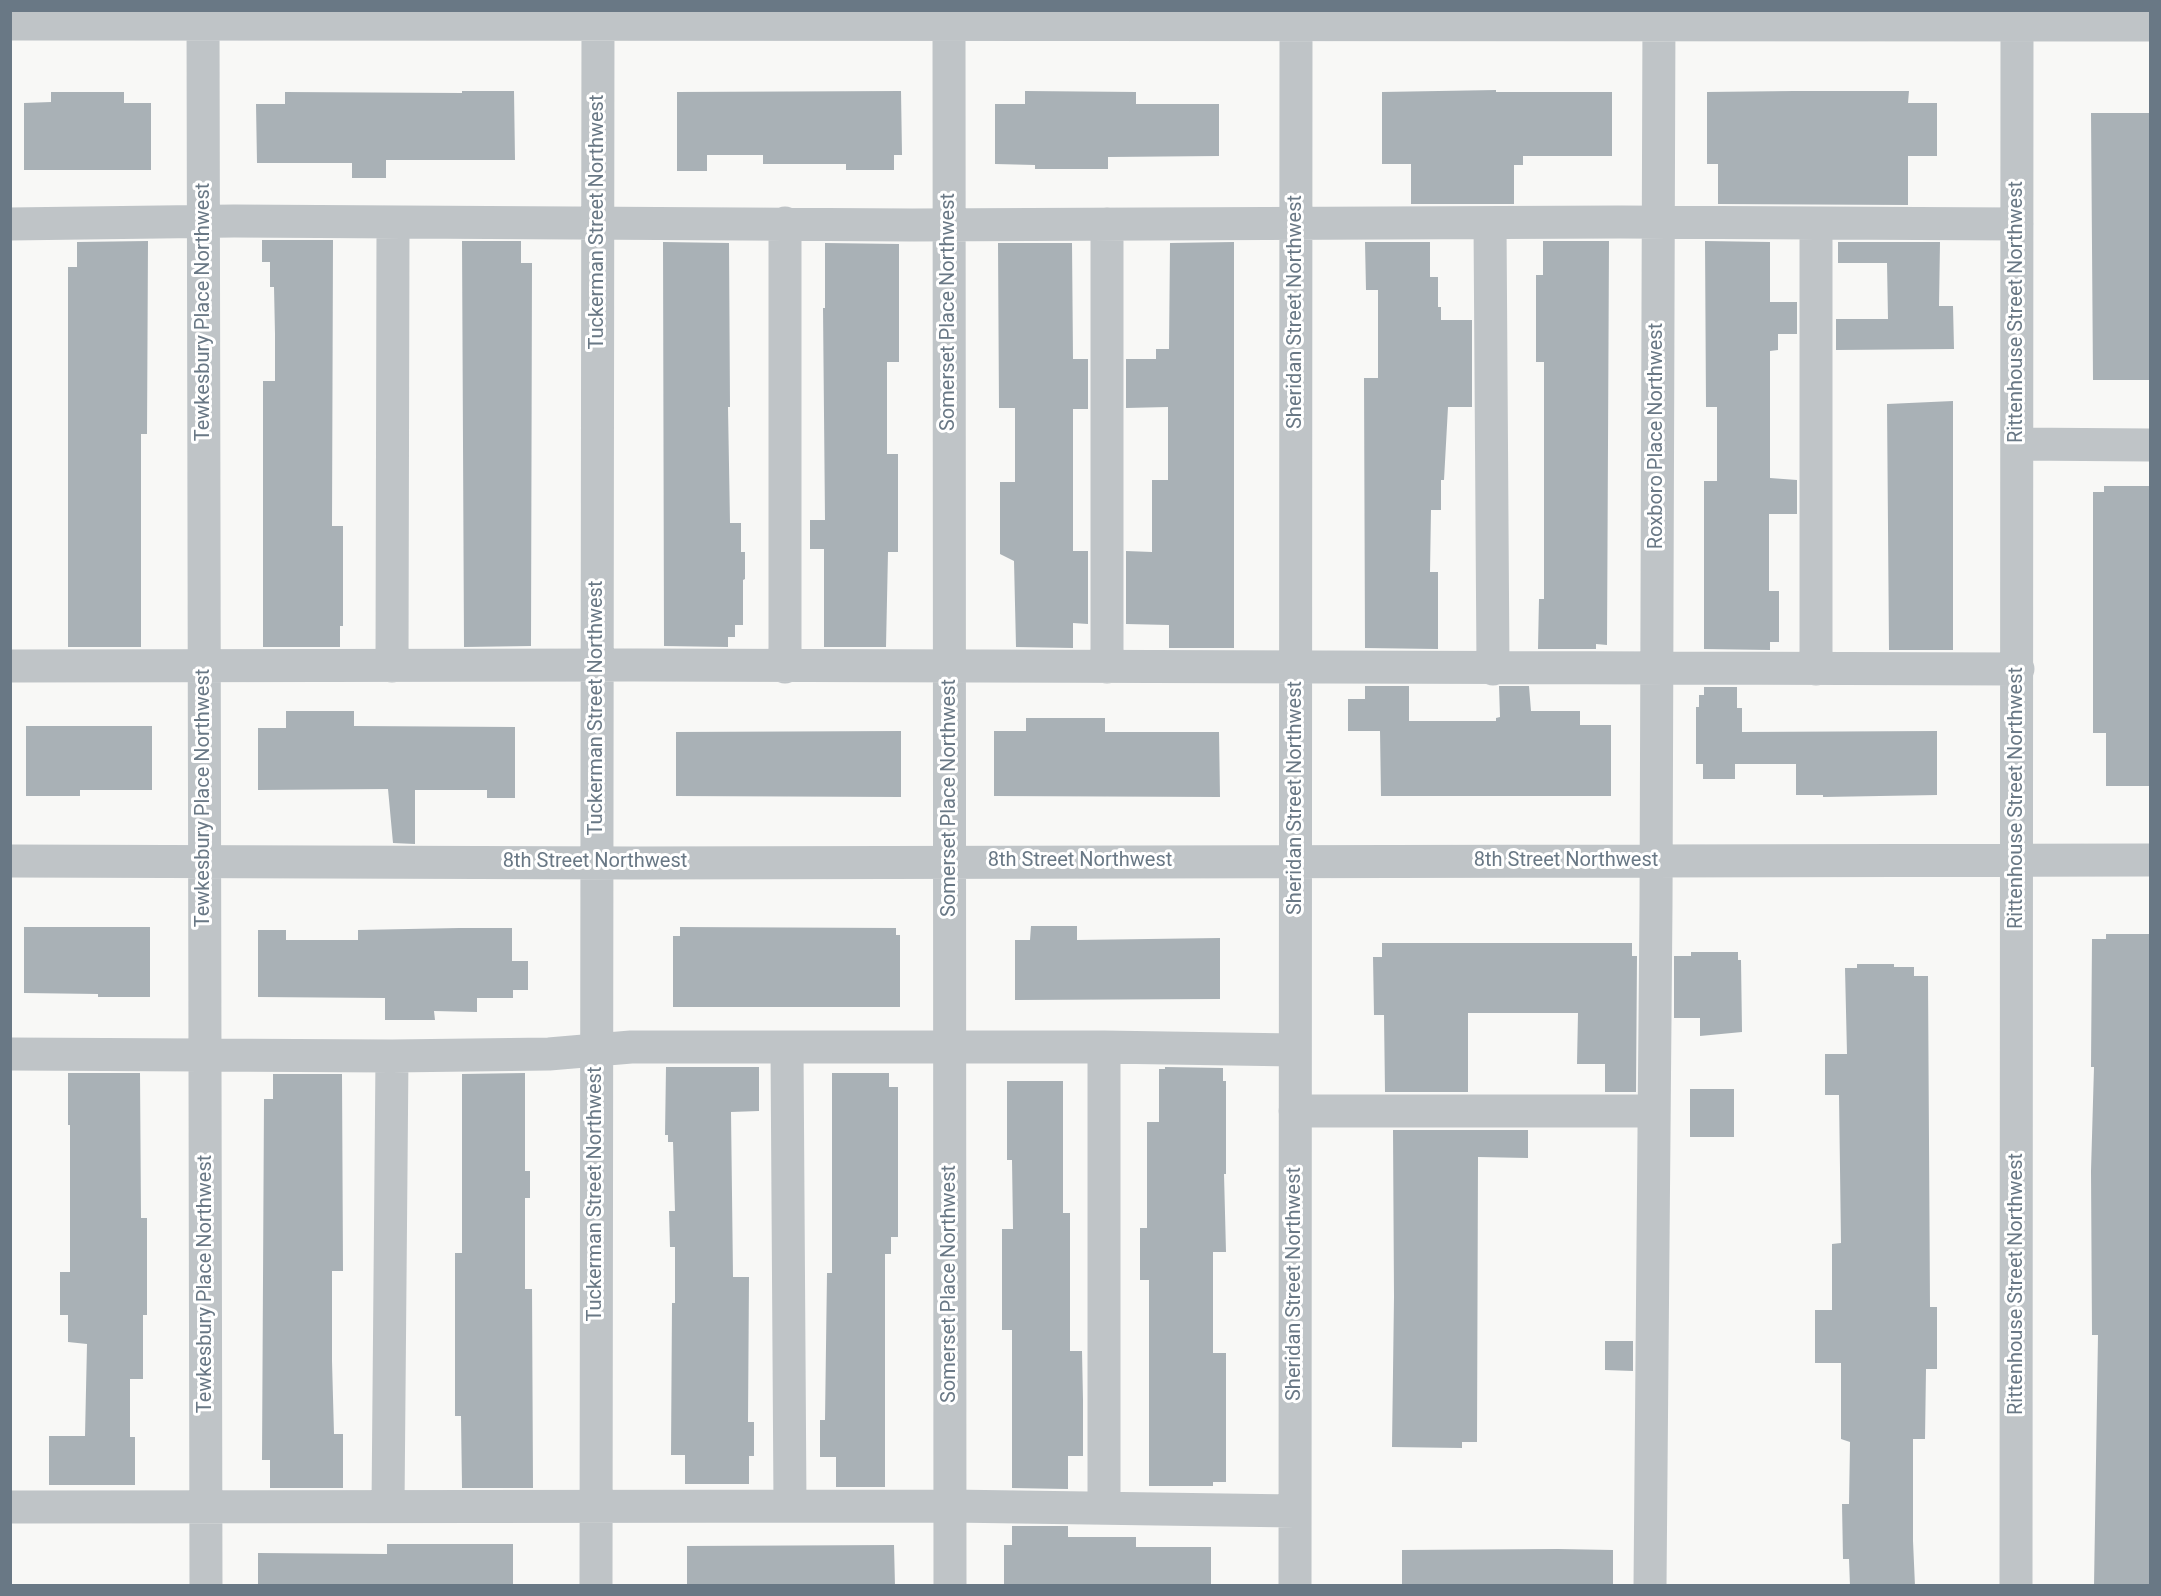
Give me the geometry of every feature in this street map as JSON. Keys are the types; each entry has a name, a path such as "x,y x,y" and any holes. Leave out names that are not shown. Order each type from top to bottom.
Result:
{"street":[{"path":"10,24 44,17 949,17 2017,18 2151,25"},
{"name":"Tuckerman Street Northwest","path":"596,1586 598,17"},
{"name":"Somerset Place Northwest","path":"949,17 950,1586"},
{"name":"Tewkesbury Place Northwest","path":"203,18 206,1586"},
{"name":"Sheridan Street Northwest","path":"1295,1586 1296,18"},
{"name":"Roxboro Place Northwest","path":"1650,1586 1656,861 1659,18"},
{"name":"Rittenhouse Street Northwest","path":"2016,1586 2017,18"},
{"path":"10,224 203,222 2017,224"},
{"path":"392,666 393,222"},
{"path":"785,223 785,667"},
{"path":"1490,223 1493,669"},
{"path":"1107,224 1107,667"},
{"path":"1816,224 1816,669"},
{"path":"2017,444 2151,445"},
{"path":"10,666 598,665 2018,669"},
{"name":"8th Street Northwest","path":"10,861 2151,860"},
{"path":"10,1054 392,1056 549,1054 631,1047 1104,1047 1295,1050"},
{"path":"1104,1047 1104,1508"},
{"path":"787,1048 790,1506"},
{"path":"388,1506 392,1056"},
{"path":"1295,1111 1654,1111"},
{"path":"10,1507 950,1506 1295,1511"}],"building":[{"path":"1496,90 1496,92 1612,92 1612,156 1523,156 1523,165 1514,165 1514,204 1411,204 1411,164 1382,164 1382,92"},
{"path":"462,91 514,91 515,160 386,160 386,178 352,178 352,163 257,163 256,104 285,104 285,92 462,93"},
{"path":"901,91 902,155 894,155 894,170 846,170 846,164 763,164 763,155 707,155 707,171 677,171 677,92"},
{"path":"1025,91 1136,92 1136,104 1219,104 1219,156 1108,157 1108,169 1035,169 1035,165 995,164 995,104 1025,104"},
{"path":"1909,91 1908,103 1937,103 1937,156 1908,156 1908,205 1718,204 1718,164 1707,164 1707,92"},
{"path":"51,92 124,92 124,103 151,103 151,170 24,170 24,103 51,102"},
{"path":"2091,113 2151,113 2151,380 2093,380"},
{"path":"262,240 333,240 332,526 343,526 343,626 340,626 340,647 263,647 263,381 275,381 275,334 274,287 270,287 270,262 262,262"},
{"path":"148,241 147,434 141,434 141,647 68,647 68,267 77,267 77,242"},
{"path":"462,241 521,241 521,263 532,263 531,646 464,647"},
{"path":"1543,241 1609,241 1607,645 1596,644 1596,649 1538,649 1539,599 1544,599 1544,362 1536,362 1536,275 1543,275"},
{"path":"1705,241 1770,242 1770,302 1797,302 1797,334 1778,334 1778,350 1770,351 1770,478 1797,480 1797,514 1769,514 1769,591 1779,591 1779,642 1770,642 1770,650 1704,649 1704,481 1717,481 1717,407 1706,407"},
{"path":"663,242 729,243 730,523 741,523 741,552 745,552 745,579 743,580 743,625 735,625 735,637 728,637 728,647 664,646"},
{"path":"1234,242 1234,648 1169,648 1169,625 1126,624 1126,551 1152,552 1152,480 1168,480 1168,407 1126,408 1126,359 1156,359 1156,349 1169,349 1170,243"},
{"path":"1365,242 1430,242 1430,277 1438,277 1438,307 1441,307 1441,320 1472,320 1472,407 1448,407 1444,480 1441,480 1441,510 1431,510 1430,572 1438,572 1438,649 1365,648 1364,378 1378,378 1378,290 1366,290"},
{"path":"1838,242 1940,242 1939,306 1953,306 1954,349 1836,350 1836,319 1888,319 1887,263 1838,263"},
{"path":"825,243 899,244 899,362 887,362 887,454 898,454 898,552 888,552 886,647 824,647 824,549 810,549 810,520 825,520 823,308 825,308"},
{"path":"998,243 1072,243 1073,359 1088,359 1088,409 1073,409 1073,551 1088,551 1088,624 1073,623 1073,648 1016,647 1014,561 1000,554 1000,482 1015,482 1015,408 999,408"},
{"path":"1953,401 1953,650 1889,650 1887,404"},
{"path":"2104,486 2151,486 2151,786 2106,786 2106,733 2093,733 2093,492 2104,492"},
{"path":"1365,686 1409,686 1409,721 1496,721 1496,718 1500,717 1499,686 1529,686 1531,711 1580,711 1580,725 1611,725 1611,796 1381,796 1380,731 1348,731 1348,699 1365,699"},
{"path":"1704,687 1737,687 1737,708 1742,708 1742,732 1937,731 1937,795 1823,797 1823,795 1796,795 1796,764 1735,764 1735,779 1703,779 1703,764 1696,764 1696,707 1699,707 1699,695 1704,695"},
{"path":"286,711 354,711 354,726 515,727 515,798 487,798 487,790 415,790 415,844 393,843 388,789 258,790 258,728 286,728"},
{"path":"1026,718 1105,718 1105,732 1219,732 1220,797 994,796 994,731 1026,731"},
{"path":"26,726 152,726 152,790 80,790 80,796 26,796"},
{"path":"901,731 901,797 676,796 676,732"},
{"path":"1031,926 1077,926 1077,940 1220,938 1220,999 1015,1000 1015,940 1030,940"},
{"path":"24,927 150,927 150,997 24,993"},
{"path":"680,927 896,928 896,935 900,935 900,1007 673,1007 673,936 680,936"},
{"path":"512,928 512,961 528,961 528,990 513,990 513,998 477,998 477,1012 434,1011 435,1020 385,1020 385,998 258,997 258,930 286,930 286,940 358,940 358,930"},
{"path":"2106,934 2151,934 2151,1586 2094,1586 2098,1335 2092,1335 2091,1171 2094,1067 2091,1067 2092,939 2106,939"},
{"path":"1382,943 1632,943 1632,956 1637,956 1636,1092 1605,1092 1605,1064 1577,1064 1578,1013 1468,1013 1468,1092 1385,1092 1384,1015 1374,1015 1373,957 1382,957"},
{"path":"1691,952 1738,952 1738,960 1741,960 1742,1032 1700,1036 1700,1018 1674,1018 1674,956 1691,956"},
{"path":"1857,964 1894,964 1894,967 1914,967 1914,976 1928,976 1930,1307 1937,1307 1937,1369 1926,1369 1925,1439 1913,1439 1915,1586 1850,1586 1849,1559 1843,1559 1842,1504 1849,1504 1850,1442 1841,1439 1841,1363 1815,1363 1815,1310 1832,1310 1832,1244 1841,1243 1839,1095 1825,1095 1825,1054 1847,1054 1845,968 1857,968"},
{"path":"666,1067 759,1067 759,1111 731,1112 733,1277 749,1277 748,1422 754,1422 754,1456 749,1456 749,1484 685,1484 685,1455 671,1455 672,1303 675,1303 675,1247 670,1247 669,1211 675,1211 673,1142 668,1142 668,1135 665,1135"},
{"path":"1165,1067 1223,1068 1223,1081 1226,1081 1226,1174 1224,1174 1226,1252 1213,1252 1213,1353 1226,1353 1226,1482 1213,1482 1213,1486 1149,1486 1149,1280 1140,1280 1140,1228 1147,1228 1147,1122 1159,1122 1159,1069 1165,1069"},
{"path":"68,1073 140,1073 141,1218 147,1218 147,1315 143,1315 143,1379 130,1379 130,1437 135,1437 135,1485 49,1485 49,1436 85,1436 87,1344 68,1342 68,1315 60,1315 60,1272 70,1272"},
{"path":"525,1073 525,1171 530,1171 530,1198 525,1198 525,1289 532,1289 533,1488 462,1488 461,1416 455,1416 455,1253 462,1253 462,1074"},
{"path":"832,1073 889,1073 889,1087 898,1087 898,1237 891,1237 891,1254 885,1254 885,1487 836,1487 836,1457 820,1457 820,1420 825,1420 827,1273 832,1273"},
{"path":"273,1074 342,1074 343,1271 332,1271 332,1361 334,1434 343,1434 343,1488 270,1488 270,1460 262,1460 264,1099 273,1099"},
{"path":"1007,1081 1063,1081 1063,1213 1070,1213 1070,1351 1082,1351 1083,1400 1083,1456 1068,1456 1068,1489 1012,1488 1012,1330 1002,1330 1002,1229 1013,1229 1012,1160 1007,1160"},
{"path":"1690,1089 1734,1089 1734,1137 1690,1137"},
{"path":"1393,1130 1528,1130 1528,1158 1478,1157 1477,1442 1462,1442 1462,1448 1392,1447"},
{"path":"1605,1341 1633,1341 1633,1371 1605,1370"},
{"path":"1012,1526 1068,1526 1068,1537 1136,1537 1136,1547 1211,1547 1211,1586 1004,1586 1004,1545 1012,1545"},
{"path":"387,1544 513,1544 513,1586 258,1586 258,1553 387,1554"},
{"path":"894,1545 895,1586 687,1586 687,1546"},
{"path":"1402,1550 1613,1550 1613,1586 1402,1586"}]}
